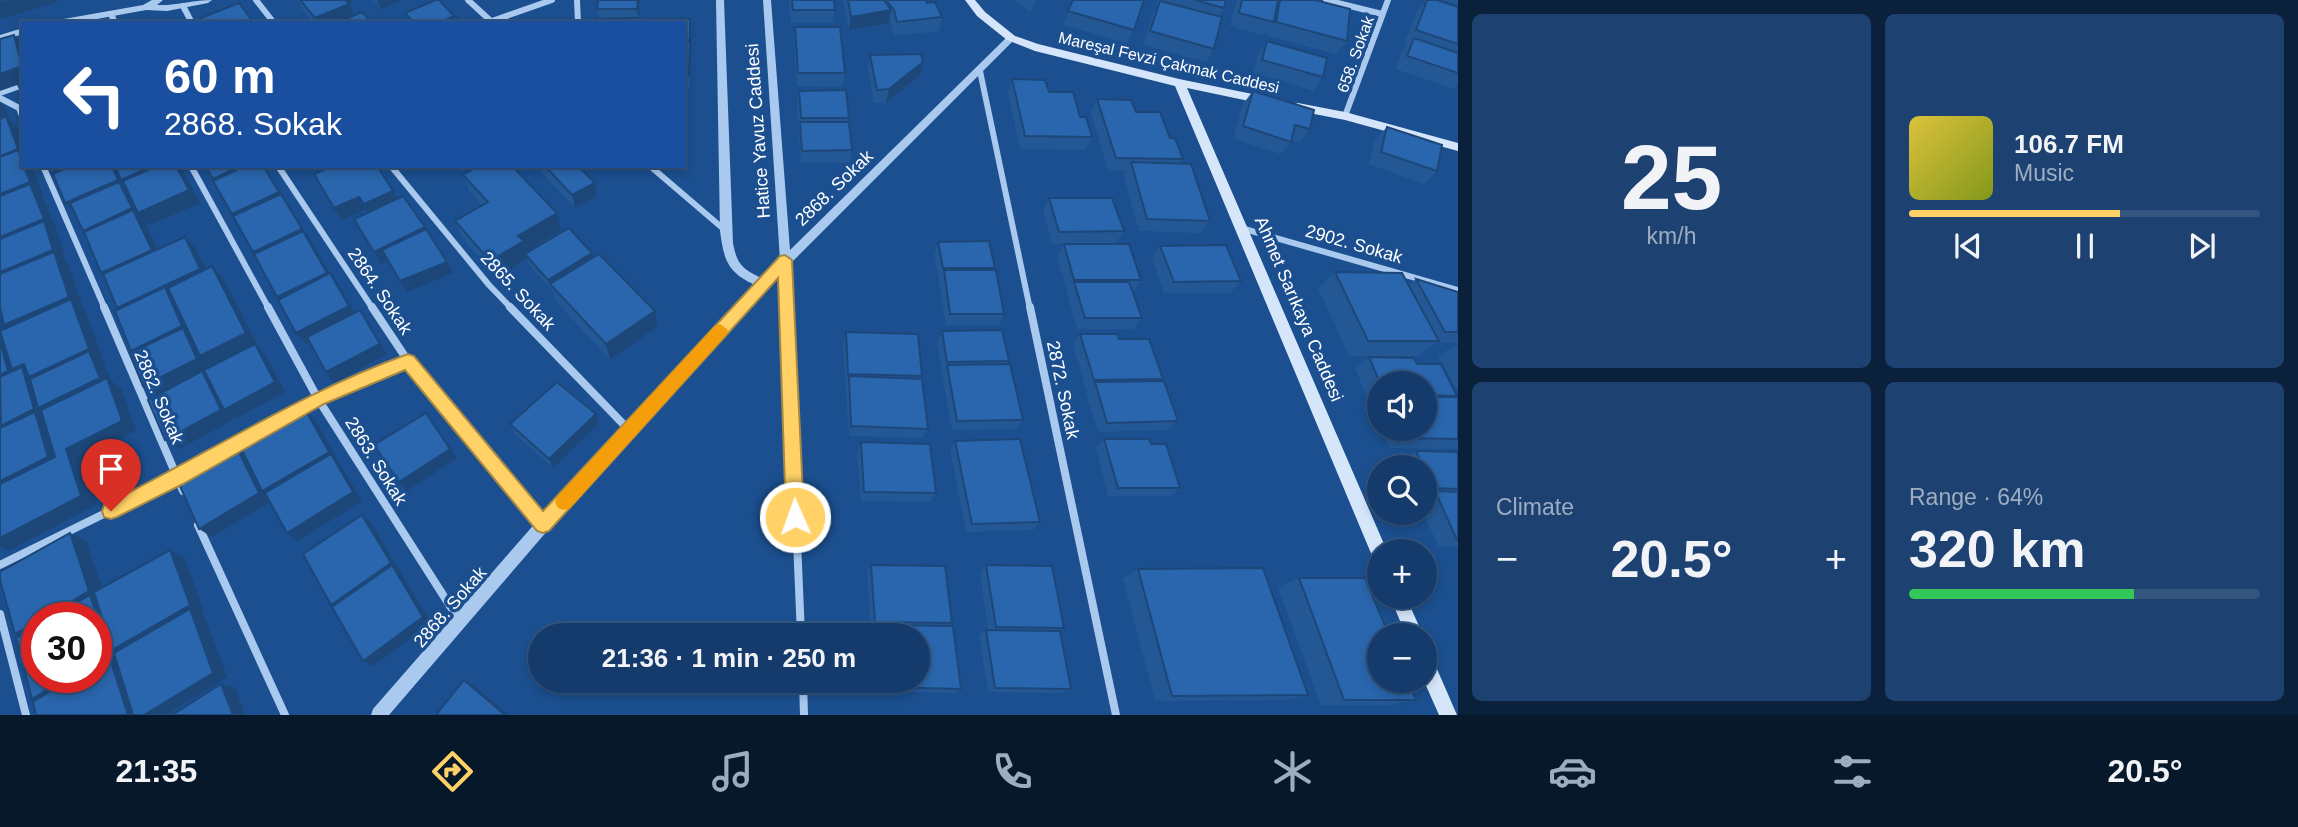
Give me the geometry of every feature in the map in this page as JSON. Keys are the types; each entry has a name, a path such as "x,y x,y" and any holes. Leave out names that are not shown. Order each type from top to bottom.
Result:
{"main road":[{"name":"Mareşal Fevzi Çakmak Caddesi","path":"970,0 981,14 1011,38 1035,47 1179,83 1346,116 1458,147"},
{"name":"Ahmet Sarıkaya Caddesi","path":"1179,83 1373,539"},
{"path":"1437,689 1448,715"}],"street":[{"path":"80,21 113,18 159,0"},
{"path":"145,7 183,6 208,0"},
{"path":"256,0 272,21"},
{"path":"468,0 492,21"},
{"path":"496,21 552,0"},
{"path":"577,0 578,21"},
{"path":"720,0 726,231 730,264 739,273 763,284"},
{"name":"Hatice Yavuz Caddesi","path":"767,0 785,260"},
{"path":"1326,0 1382,14"},
{"name":"658. Sokak","path":"1346,116 1388,0"},
{"path":"183,6 191,21"},
{"path":"0,38 21,32"},
{"name":"2868. Sokak","path":"379,715 543,525 785,260 1011,38"},
{"name":"2872. Sokak","path":"979,71 1116,715"},
{"path":"0,95 21,86"},
{"path":"0,95 19,108 21,114"},
{"name":"2862. Sokak","path":"44,168 188,503"},
{"name":"2863. Sokak","path":"192,168 318,399 461,623"},
{"name":"2864. Sokak","path":"279,168 408,361 543,525"},
{"name":"2865. Sokak","path":"393,168 489,285 629,430"},
{"path":"652,168 726,231"},
{"name":"2902. Sokak","path":"1241,228 1458,290"},
{"path":"785,260 800,623"},
{"path":"0,565 177,478 318,399 408,361"},
{"path":"194,516 285,715"},
{"path":"0,614 26,715"},
{"path":"803,693 804,715"}],"building":[{"path":"300,0 345,0 349,4 315,18"},
{"path":"439,0 454,16 443,21 412,21 405,13"},
{"path":"598,0 638,0 637,9 597,9"},
{"path":"792,0 834,0 835,10 793,10"},
{"path":"848,0 884,0 891,10 851,17"},
{"path":"886,0 935,2 942,17 897,22 894,10"},
{"path":"1073,0 1144,0 1134,30 1068,11"},
{"path":"1195,0 1226,0 1224,8"},
{"path":"1242,0 1278,0 1274,22 1239,13"},
{"path":"1280,0 1315,0 1350,9 1347,41 1276,22"},
{"path":"1427,0 1437,0 1458,7 1458,44 1416,30"},
{"path":"1160,1 1222,17 1214,49 1150,31"},
{"path":"239,3 252,21 203,21 201,18"},
{"path":"362,12 370,21 342,21"},
{"path":"638,18 638,21 594,21"},
{"path":"690,19 690,40 686,40 686,21 648,21"},
{"path":"795,27 840,27 845,73 798,73"},
{"path":"14,35 21,66 0,74 0,39"},
{"path":"1414,38 1458,53 1458,73 1407,56"},
{"path":"686,40 690,41 689,75 686,75"},
{"path":"1267,41 1327,58 1323,77 1262,60"},
{"path":"921,54 923,62 889,89 877,90 870,55"},
{"path":"1012,79 1045,80 1049,92 1073,92 1080,117 1086,117 1092,137 1025,136"},
{"path":"846,90 849,118 801,118 799,91"},
{"path":"1253,91 1314,110 1310,129 1295,125 1291,142 1243,126"},
{"path":"1097,99 1131,100 1136,112 1160,112 1170,138 1175,138 1183,159 1116,158"},
{"path":"6,116 18,149 0,156 0,119"},
{"path":"800,122 849,122 852,150 802,151"},
{"path":"1387,127 1442,145 1437,171 1381,152"},
{"path":"18,150 21,168 25,168 30,182 0,194 0,157"},
{"path":"1131,162 1191,164 1210,221 1147,219"},
{"path":"50,168 62,168 51,173"},
{"path":"66,168 113,168 118,180 65,203 53,174"},
{"path":"116,168 148,168 121,180"},
{"path":"152,168 177,168 189,190 138,213 123,181"},
{"path":"207,168 237,168 213,179"},
{"path":"241,168 264,168 279,192 232,214 213,181"},
{"path":"328,168 378,168 393,191 364,204 359,197 334,208 314,174"},
{"path":"475,168 514,168 557,213 518,236 524,241 490,261 455,221 488,202 463,175"},
{"path":"547,168 580,168 595,183 572,195"},
{"path":"119,182 132,208 83,231 70,203"},
{"path":"30,184 44,219 0,237 0,196"},
{"path":"281,194 302,229 253,252 233,216"},
{"path":"403,196 425,227 374,252 354,219"},
{"path":"1049,198 1112,198 1124,231 1059,232"},
{"path":"133,210 152,250 101,273 84,232"},
{"path":"44,221 53,250 0,272 0,239"},
{"path":"569,228 592,253 548,280 525,254"},
{"path":"426,229 447,262 400,281 382,250"},
{"path":"303,231 327,273 277,297 254,254"},
{"path":"185,237 200,269 117,308 103,274"},
{"path":"989,241 995,268 943,268 938,242"},
{"path":"1064,244 1129,244 1141,280 1074,280"},
{"path":"1226,245 1241,281 1174,282 1160,246"},
{"path":"54,252 69,297 4,325 0,308 0,274"},
{"path":"599,254 655,311 606,344 550,284"},
{"path":"212,266 246,333 200,356 168,288"},
{"path":"944,270 996,270 1004,314 950,314"},
{"path":"1335,272 1402,273 1439,341 1368,341"},
{"path":"330,273 349,306 296,333 278,300"},
{"path":"1416,279 1458,292 1458,332 1445,332"},
{"path":"1074,282 1129,282 1142,318 1085,318"},
{"path":"165,287 182,326 131,351 115,311"},
{"path":"71,299 89,349 29,377 24,364 12,369 0,331"},
{"path":"360,310 380,344 326,372 307,337"},
{"path":"183,328 197,359 143,386 130,353"},
{"path":"1002,330 1009,361 947,362 942,331"},
{"path":"846,332 918,334 922,376 848,374"},
{"path":"1080,334 1117,334 1119,339 1149,339 1163,379 1094,380"},
{"path":"0,341 8,371 0,375"},
{"path":"255,344 275,382 224,410 204,370"},
{"path":"89,351 100,378 38,408 30,379"},
{"path":"1369,357 1414,358 1417,364 1441,364 1457,396 1437,395 1437,371 1375,371"},
{"path":"1010,364 1023,420 957,421 947,365"},
{"path":"22,367 34,409 1,426 0,377"},
{"path":"202,371 221,410 165,440 148,400"},
{"path":"849,376 922,379 928,429 851,426"},
{"path":"107,378 122,421 66,449 81,496 0,538 0,484 55,457 41,410"},
{"path":"1164,381 1178,421 1107,423 1095,382"},
{"path":"557,382 596,414 549,459 510,424"},
{"path":"1437,397 1458,397 1458,439 1437,439"},
{"path":"306,411 329,452 262,491 241,448"},
{"path":"35,412 48,457 0,481 0,428"},
{"path":"426,413 450,449 399,482 374,445"},
{"path":"1020,439 1040,522 972,524 955,441"},
{"path":"1104,439 1149,439 1151,444 1166,444 1180,488 1118,488"},
{"path":"861,442 930,444 936,493 864,492"},
{"path":"238,450 259,493 199,529 179,484"},
{"path":"1416,451 1458,452 1458,489 1437,488 1437,455 1418,455"},
{"path":"331,454 353,492 287,533 265,493"},
{"path":"1437,491 1458,492 1457,540 1437,495"},
{"path":"362,515 391,563 331,605 303,554"},
{"path":"70,533 89,591 71,602 21,602 21,631 15,634 0,572"},
{"path":"170,550 190,605 112,650 112,602 97,602 94,592"},
{"path":"392,565 423,617 363,661 332,607"},
{"path":"871,565 945,566 952,623 875,622"},
{"path":"986,565 1052,566 1064,628 996,627"},
{"path":"1263,568 1308,695 1172,696 1138,569"},
{"path":"1299,578 1365,578 1367,609 1378,609 1384,623 1367,623 1367,693 1413,693 1416,700 1344,700"},
{"path":"90,595 92,602 78,602"},
{"path":"190,609 213,673 144,715 133,715 114,653"},
{"path":"930,626 953,626 961,689 930,688"},
{"path":"986,630 1060,631 1071,689 995,688"},
{"path":"21,635 21,657 16,638"},
{"path":"112,665 128,715 36,715 33,702 48,693 112,693"},
{"path":"464,680 505,715 436,715"},
{"path":"221,684 233,715 172,715"},
{"path":"30,693 42,693 32,699"}],"slow traffic":[{"path":"564,502 720,330"}],"route":[{"path":"111,511 177,478 318,399 408,361 543,525 785,260 795,517"}]}
